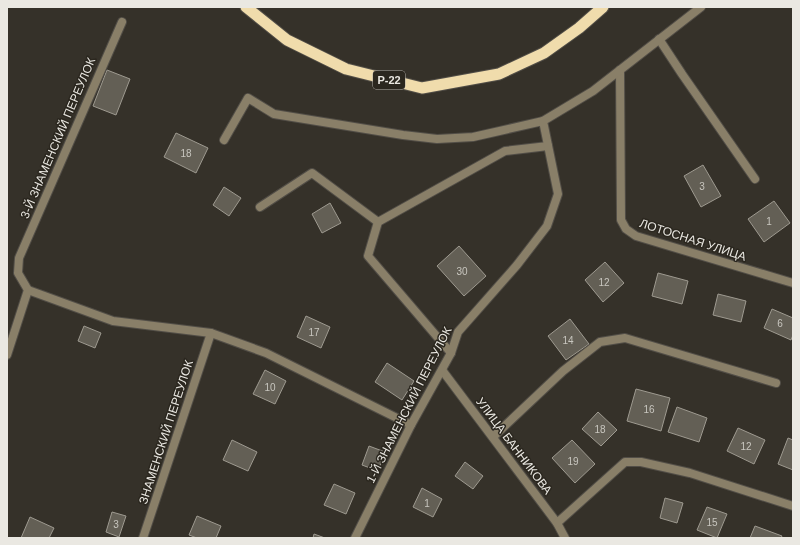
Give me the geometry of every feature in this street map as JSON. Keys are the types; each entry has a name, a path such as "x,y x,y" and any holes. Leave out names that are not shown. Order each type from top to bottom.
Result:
{"highway":[{"name":"Р-22","path":"246,7 287,40 346,69 422,88 499,74 544,53 579,28 603,7"}],"street":[{"path":"224,140 248,98 274,114 437,140 472,137 543,121 593,91 701,7"},
{"name":"3-Й ЗНАМЕНСКИЙ ПЕРЕУЛОК","path":"28,290 18,273 19,258 122,22"},
{"path":"659,39 755,179"},
{"name":"ЛОТОСНАЯ УЛИЦА","path":"620,70 621,220 626,229 636,236 793,283"},
{"name":"1-Й ЗНАМЕНСКИЙ ПЕРЕУЛОК","path":"355,538 412,425 451,353 458,332 517,265 547,226 558,194 543,121"},
{"path":"451,353 368,256 378,222 505,151 548,146"},
{"path":"260,207 312,173 378,222"},
{"path":"7,355 28,290 113,321 211,333 266,353 412,425"},
{"name":"ЗНАМЕНСКИЙ ПЕРЕУЛОК","path":"143,538 211,333"},
{"path":"493,437 563,371 600,342 625,338 776,383"},
{"name":"УЛИЦА БАННИКОВА","path":"442,370 557,523 565,538"},
{"path":"557,523 624,462 641,462 690,473 793,506"}],"building":[{"path":"107,70 130,79 116,115 93,106"},
{"path":"176,133 208,148 196,173 164,157"},
{"path":"703,165 721,196 701,207 684,176"},
{"path":"224,187 241,198 229,216 213,205"},
{"path":"774,201 790,223 764,242 748,219"},
{"path":"330,203 341,223 322,233 312,214"},
{"path":"459,246 486,276 464,296 437,266"},
{"path":"605,262 624,283 603,302 585,280"},
{"path":"658,273 688,281 682,304 652,296"},
{"path":"718,294 746,301 741,322 713,315"},
{"path":"772,309 793,318 793,335 791,340 764,328"},
{"path":"306,316 330,327 321,348 297,337"},
{"path":"570,319 589,344 566,360 548,336"},
{"path":"84,326 101,333 95,348 78,341"},
{"path":"387,363 414,381 402,400 375,382"},
{"path":"265,370 286,381 275,404 253,394"},
{"path":"636,389 670,398 661,431 627,421"},
{"path":"677,407 707,418 699,442 668,432"},
{"path":"598,412 617,430 601,446 582,429"},
{"path":"738,428 765,440 754,464 727,451"},
{"path":"788,438 793,440 793,470 778,464"},
{"path":"232,440 257,452 248,471 223,460"},
{"path":"572,440 595,464 575,483 552,458"},
{"path":"369,446 385,452 378,471 362,465"},
{"path":"465,462 483,476 473,489 455,476"},
{"path":"334,484 355,493 346,514 324,505"},
{"path":"422,488 442,499 433,517 413,507"},
{"path":"665,498 683,503 677,523 660,518"},
{"path":"707,507 727,514 717,538 697,530"},
{"path":"112,512 126,516 119,537 106,532"},
{"path":"197,516 221,526 216,538 197,538 189,535"},
{"path":"30,517 54,528 49,538 21,538"},
{"path":"755,526 782,536 781,538 750,538"},
{"path":"314,534 325,538 313,538"}]}
